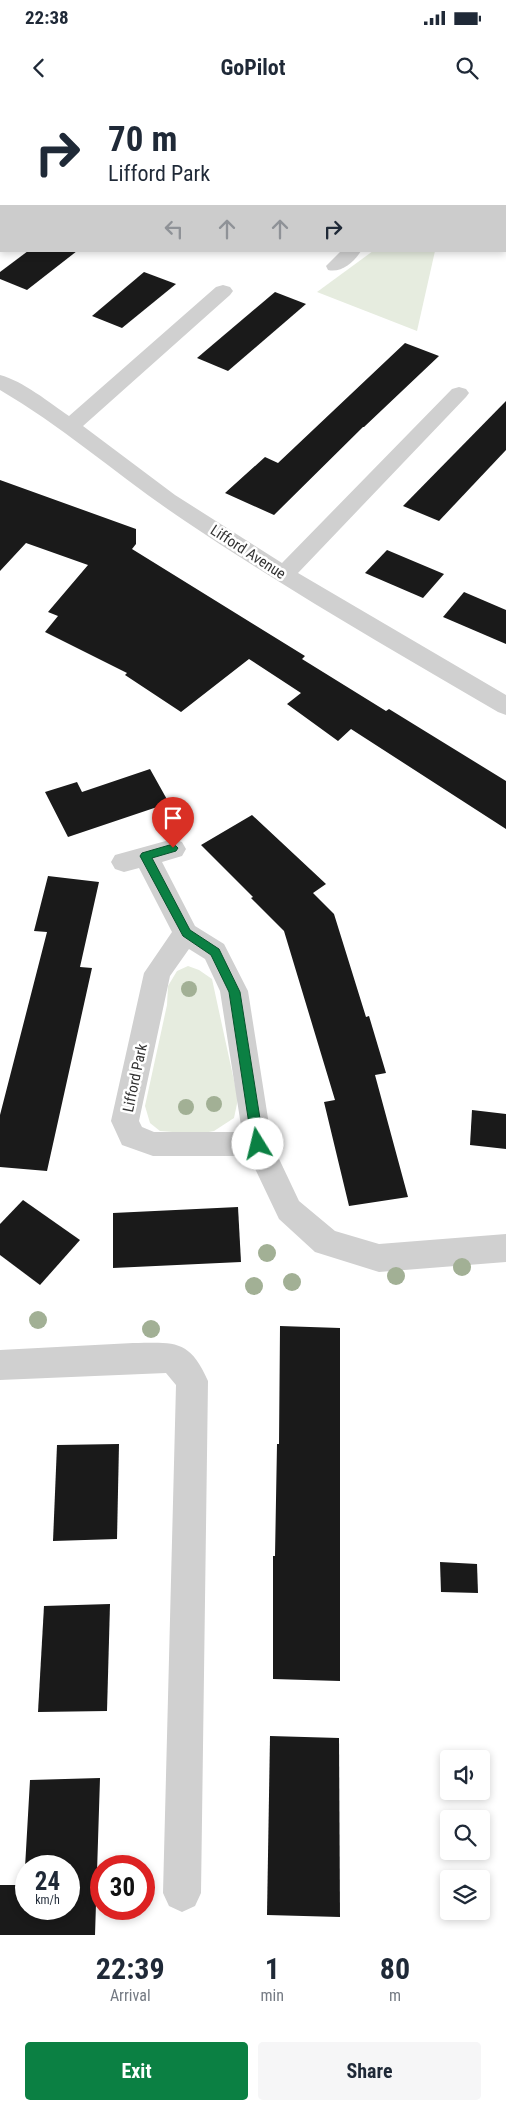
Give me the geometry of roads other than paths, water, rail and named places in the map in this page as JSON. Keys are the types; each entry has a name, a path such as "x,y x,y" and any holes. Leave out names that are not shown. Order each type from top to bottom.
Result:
{"street":[{"path":"335,266 351,252"},
{"path":"71,426 223,290"},
{"name":"Lifford Avenue","path":"0,381 71,426 184,511 283,575 506,706"},
{"path":"283,575 459,393"},
{"path":"173,848 135,859 186,933 215,952 234,992 258,1144 289,1210 326,1242 379,1258 506,1248"},
{"name":"Lifford Park","path":"186,933 157,973 126,1122 132,1136 153,1144 258,1144"},
{"path":"0,1365 133,1358 174,1358 192,1381 182,1893"}]}
